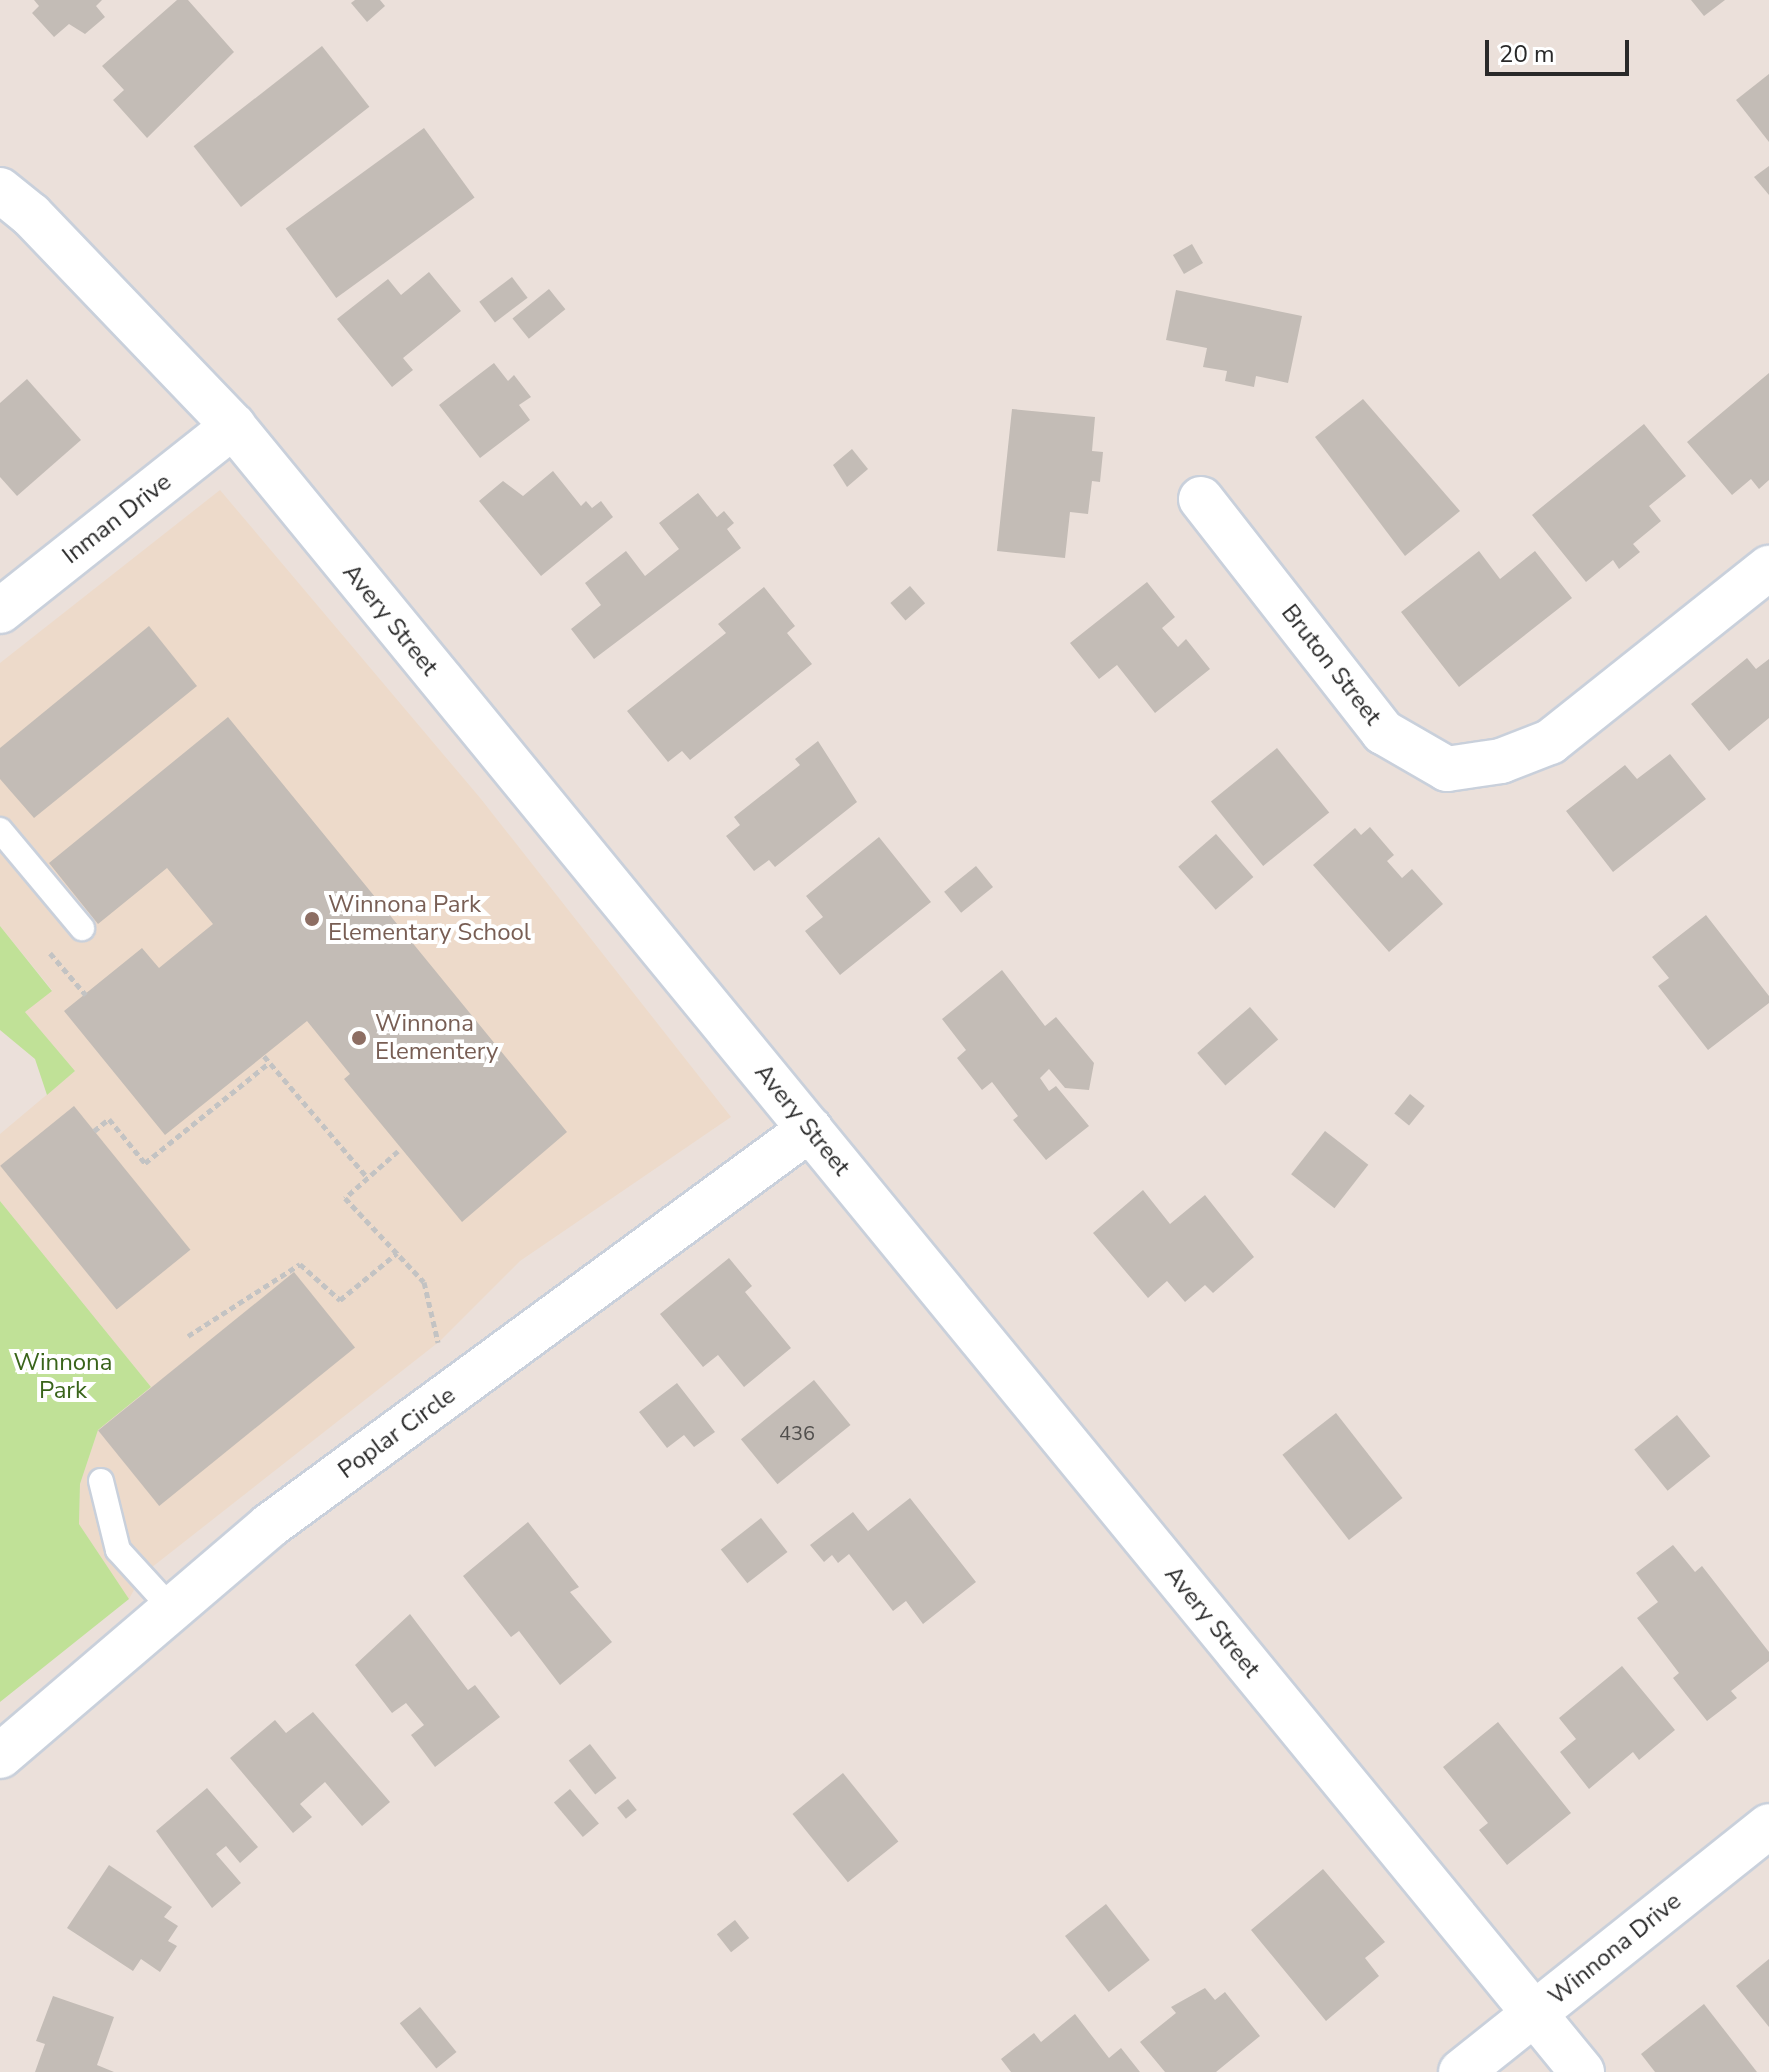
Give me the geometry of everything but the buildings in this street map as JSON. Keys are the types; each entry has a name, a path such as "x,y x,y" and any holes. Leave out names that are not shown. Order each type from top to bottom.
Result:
{"street":[{"name":"Avery Street","path":"0,190 31,215 233,426 1582,2072"},
{"name":"Inman Drive","path":"0,611 233,426"},
{"name":"Bruton Street","path":"1201,499 1383,732 1447,769 1501,761 1550,742 1769,568"},
{"name":"Poplar Circle","path":"0,1756 269,1526 810,1129"},
{"name":"Winnona Drive","path":"1461,2072 1769,1826"}],"lane":[{"path":"0,830 82,928"},
{"path":"101,1481 118,1550 171,1608"}],"path":[{"path":"56,960 86,995"},
{"path":"264,1056 368,1178"},
{"path":"94,1131 109,1119 145,1163 269,1063"},
{"path":"398,1151 345,1198 424,1282 440,1341 427,1351"},
{"path":"188,1336 300,1264 340,1300 397,1253"}],"shaded area":[{"name":"Winnona Elementery","path":"220,490 481,799 731,1117 520,1261 440,1341 142,1575 129,1599 79,1524 80,1484 98,1430 151,1387 0,1201 0,1134 75,1071 25,1012 52,990 0,926 0,663"}],"green space":[{"path":"0,926 52,991 25,1012 75,1071 47,1095 35,1059 0,1030"},
{"name":"Winnona Park","path":"0,1201 151,1387 98,1430 80,1484 79,1524 129,1599 0,1702"}],"place":[{"name":"Winnona Park Elementary School","path":"312,919"},
{"name":"Winnona Elementery","path":"359,1038"}]}
